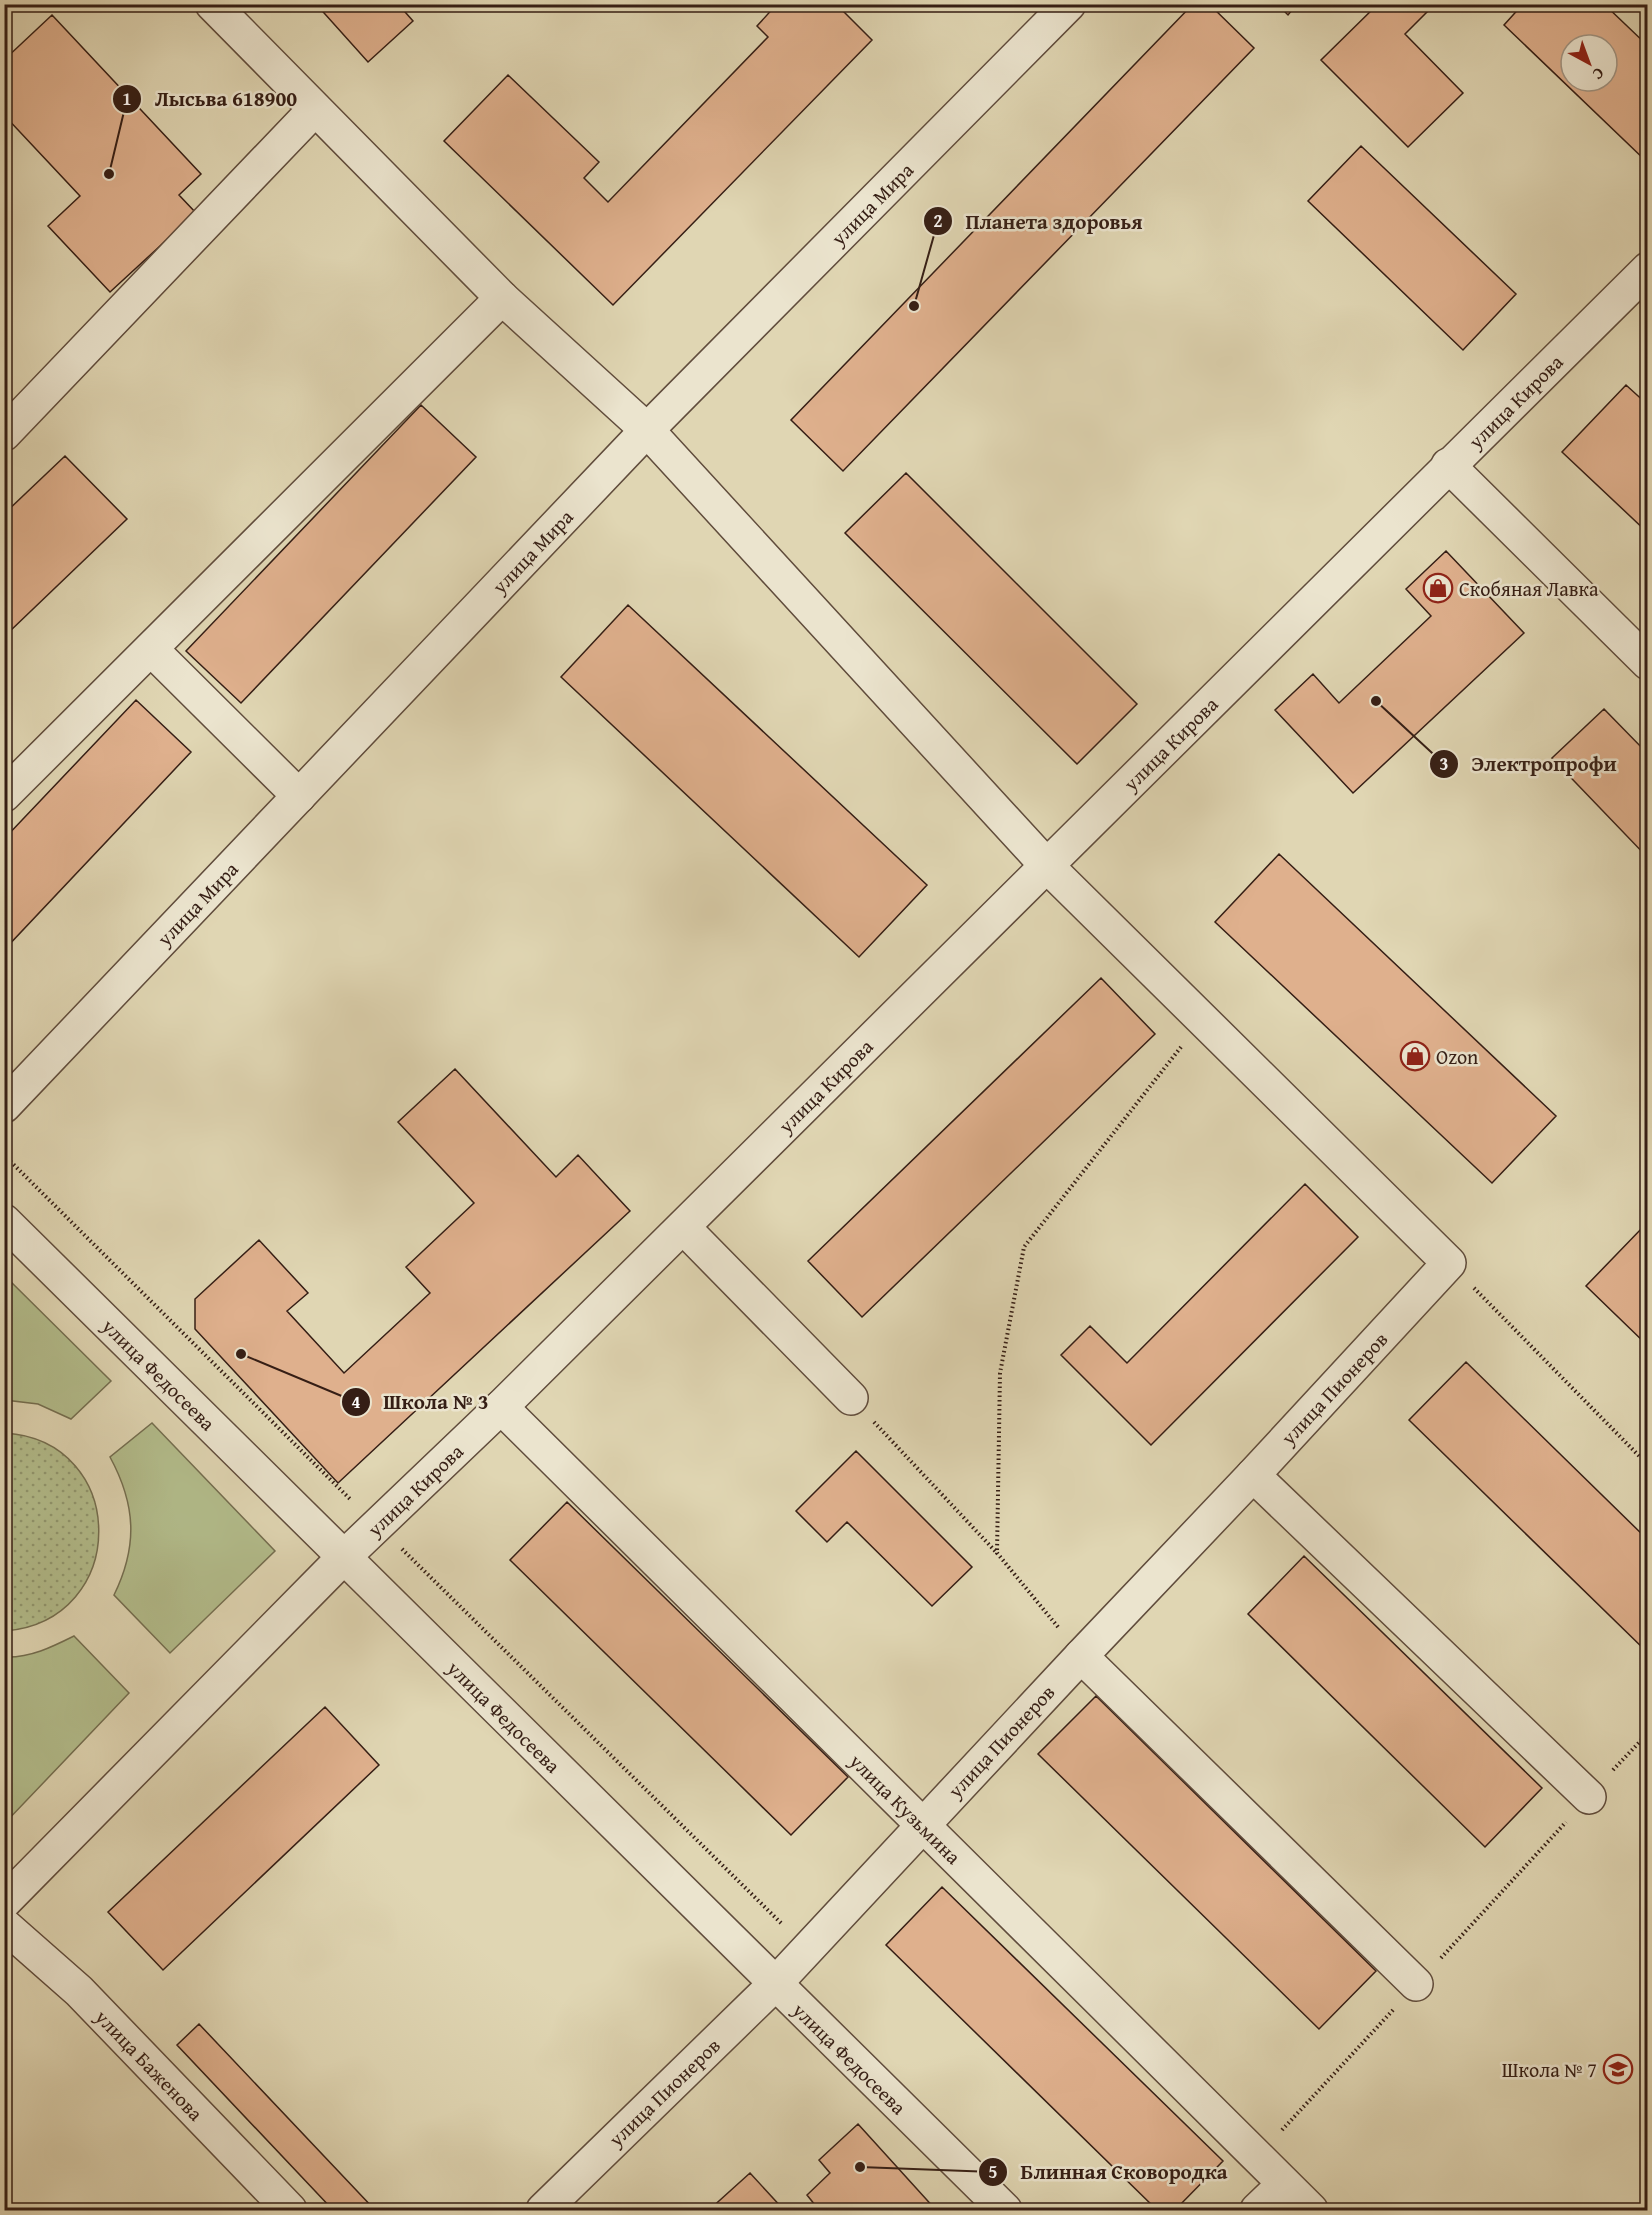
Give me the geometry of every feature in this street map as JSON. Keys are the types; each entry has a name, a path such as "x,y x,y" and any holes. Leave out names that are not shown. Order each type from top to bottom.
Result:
{"street":[{"path":"212,4 502,298 647,430 1047,866 1449,1263"},
{"name":"улица Мира","path":"4,1106 647,430 1069,4"},
{"path":"4,434 315,108"},
{"name":"улица Кирова","path":"4,1902 345,1556 501,1407 1647,269"},
{"path":"4,795 502,298"},
{"path":"1448,465 1647,663"},
{"path":"151,649 299,796"},
{"name":"улица Федосеева","path":"4,1221 1005,2211"},
{"path":"683,1227 851,1398"},
{"name":"улица Пионеров","path":"543,2211 774,1985 816,1937 1253,1475 1449,1263"},
{"name":"улица Кузьмина","path":"501,1407 1311,2211"},
{"path":"1253,1475 1589,1797"},
{"path":"1080,1656 1416,1984"},
{"name":"улица Баженова","path":"4,1925 79,1991 290,2211"},
{"path":"1257,2211 1284,2184"}],"path":[{"path":"997,1552 1000,1373 1024,1247 1203,1020"},
{"path":"4,1155 790,1932 816,1937"},
{"path":"1449,1263 1647,1465"},
{"path":"851,1398 997,1552 1080,1656"},
{"path":"1257,2157 1647,1733"}],"green space":[{"path":"5,1276 111,1381 71,1419 38,1404 5,1400"},
{"path":"152,1423 275,1551 170,1653 114,1595 127,1560 131,1526 125,1492 110,1457"},
{"path":"5,1433 46,1443 75,1466 93,1497 99,1531 93,1566 75,1597 46,1620 5,1631"},
{"path":"74,1636 129,1693 5,1823 5,1657 32,1654"}],"building":[{"path":"316,4 398,4 413,21 368,62"},
{"path":"777,4 836,4 872,40 613,305 444,141 508,75 599,162 584,178 608,202 768,37 757,26"},
{"path":"1193,4 1209,4 1254,48 843,471 791,420"},
{"path":"1277,4 1297,4 1288,15"},
{"path":"1378,4 1435,4 1405,34 1463,93 1408,147 1321,60"},
{"path":"1523,4 1604,4 1648,46 1647,162 1575,93 1619,93 1619,33 1559,33 1559,78 1504,25"},
{"path":"52,15 201,174 179,195 196,213 110,292 48,226 80,196 4,115 4,60"},
{"path":"1361,146 1516,294 1463,350 1308,201"},
{"path":"1626,385 1648,405 1648,533 1562,452"},
{"path":"421,405 476,457 241,703 186,651"},
{"path":"65,456 127,519 9,632 4,628 4,514"},
{"path":"906,473 1137,704 1077,764 845,533"},
{"path":"1446,551 1524,633 1353,793 1275,710 1313,674 1339,703 1431,616 1406,589"},
{"path":"628,605 927,885 859,957 561,677"},
{"path":"136,700 191,752 4,950 4,839"},
{"path":"1604,709 1648,754 1648,858 1552,758"},
{"path":"1279,854 1556,1116 1492,1183 1215,922"},
{"path":"1101,978 1155,1034 862,1317 808,1261"},
{"path":"455,1069 556,1177 578,1155 630,1211 338,1483 195,1329 195,1299 259,1240 308,1293 287,1311 344,1373 430,1293 406,1267 474,1203 398,1122"},
{"path":"1305,1184 1358,1237 1151,1445 1061,1355 1090,1326 1127,1363"},
{"path":"1643,1227 1648,1232 1648,1346 1586,1286"},
{"path":"1466,1362 1648,1540 1647,1652 1409,1420"},
{"path":"856,1451 972,1567 932,1606 847,1522 827,1542 796,1511"},
{"path":"567,1502 848,1777 791,1835 510,1560"},
{"path":"1304,1556 1542,1788 1485,1847 1248,1614"},
{"path":"1096,1696 1376,1971 1319,2029 1038,1754"},
{"path":"325,1707 379,1765 163,1970 108,1912"},
{"path":"942,1887 1223,2161 1175,2210 1157,2210 886,1945"},
{"path":"199,2024 375,2210 333,2210 177,2045"},
{"path":"858,2124 936,2210 809,2210 815,2205 807,2195 830,2173 819,2160"},
{"path":"750,2173 784,2210 709,2210"}],"place":[{"name":"Лысьва 618900","path":"109,174"},
{"name":"Планета здоровья","path":"914,306"},
{"name":"Скобяная Лавка","path":"1438,588"},
{"name":"Электропрофи","path":"1376,701"},
{"name":"Ozon","path":"1415,1056"},
{"name":"Школа № 3","path":"241,1354"},
{"name":"Школа № 7","path":"1618,2069"},
{"name":"Блинная Сковородка","path":"860,2167"}]}
